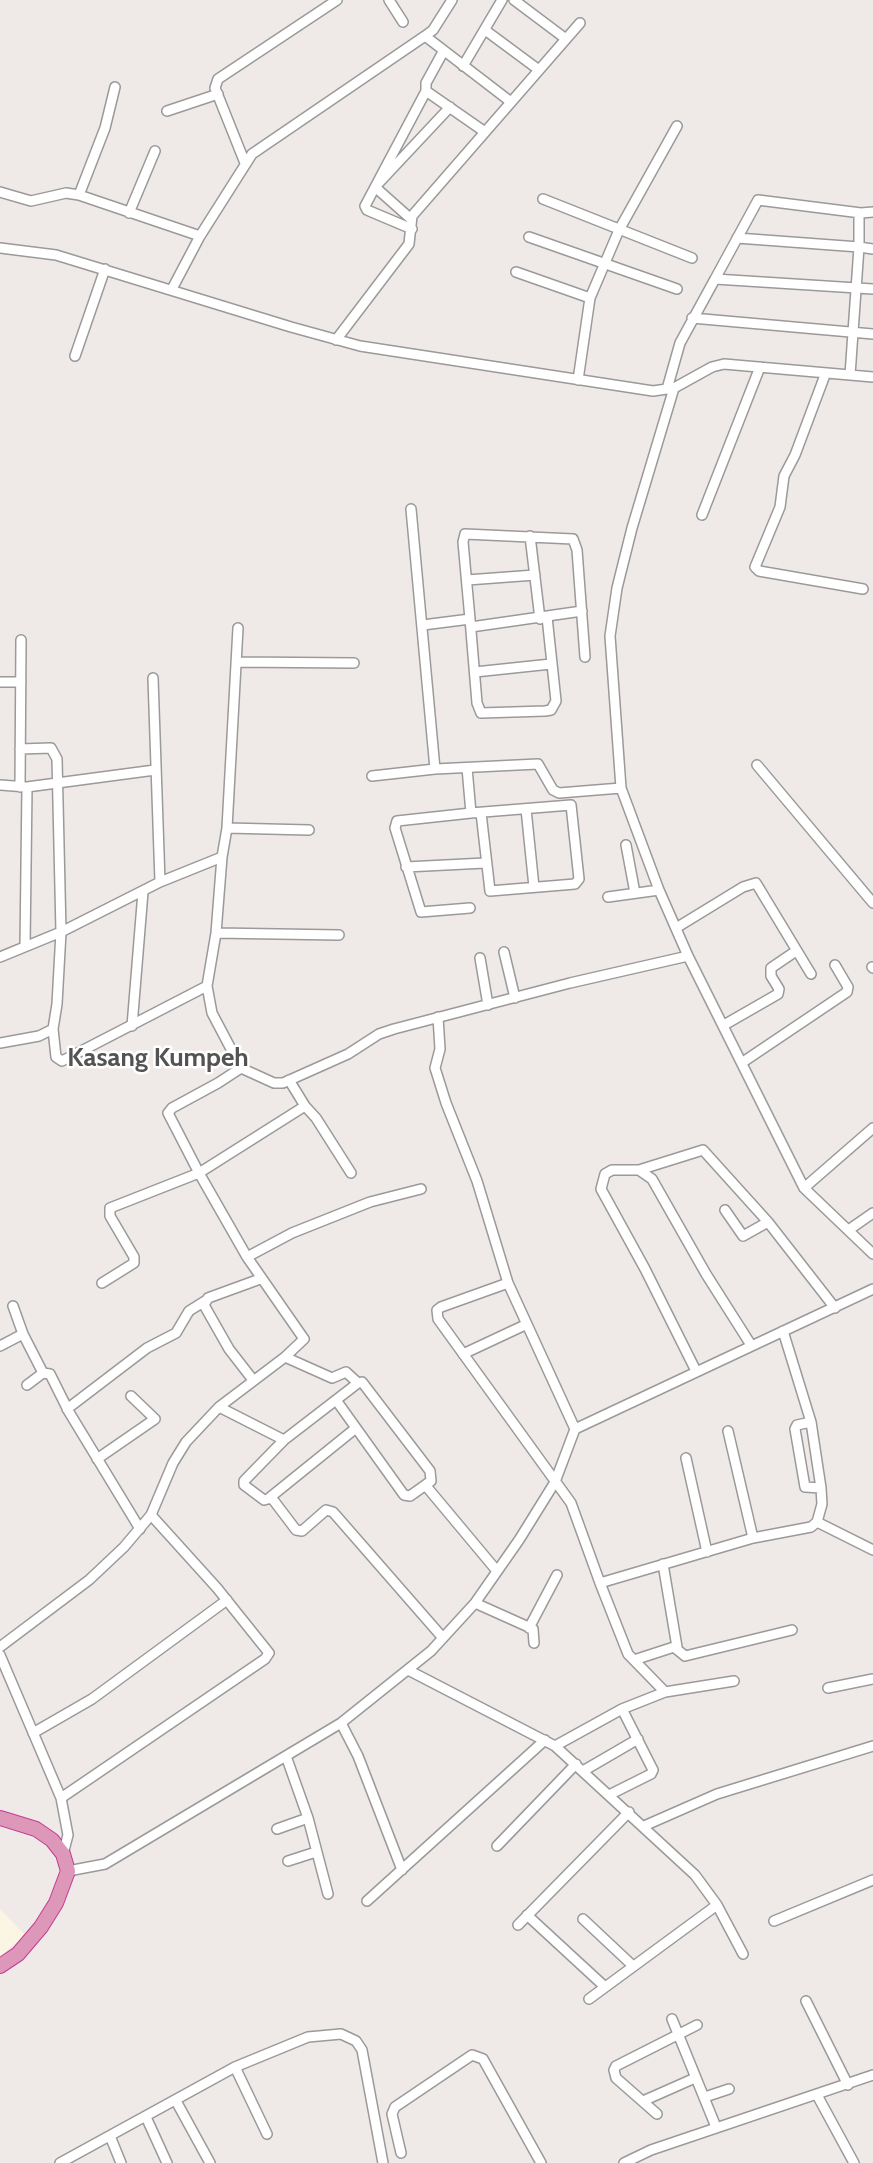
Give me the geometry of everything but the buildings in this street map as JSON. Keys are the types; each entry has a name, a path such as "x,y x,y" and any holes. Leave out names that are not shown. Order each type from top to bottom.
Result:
{"highway":[{"path":"0,1818 36,1829 52,1840 63,1854 68,1871 56,1903 41,1927 18,1953 0,1966"}],"street":[{"path":"245,163 216,85 222,75 337,0"},
{"path":"389,0 404,22"},
{"path":"172,289 200,236 252,154 433,30 452,0"},
{"path":"463,66 502,0"},
{"path":"514,0 567,39"},
{"path":"336,340 404,251 411,224 485,132 580,23"},
{"path":"484,30 539,70"},
{"path":"425,36 511,102"},
{"path":"411,224 367,210 366,200 426,92 426,83 443,52"},
{"path":"79,195 105,128 115,87"},
{"path":"426,92 485,132"},
{"path":"167,111 218,94"},
{"path":"375,187 450,107"},
{"path":"578,380 590,298 619,230 677,126"},
{"path":"129,213 155,151"},
{"path":"375,187 411,224"},
{"path":"0,192 38,201 66,193 79,195 200,236"},
{"path":"543,199 692,258"},
{"path":"873,212 861,213 758,200 680,343 615,598 610,636 621,788 659,890 688,956 804,1188 850,1229 873,1254"},
{"path":"850,375 861,213"},
{"path":"529,237 605,262 676,290"},
{"path":"737,238 873,249"},
{"path":"0,248 56,255 360,346 578,380 653,391 670,389 712,367 724,364 825,375 873,377"},
{"path":"75,356 105,269"},
{"path":"516,272 590,298"},
{"path":"715,279 873,289"},
{"path":"692,318 873,333"},
{"path":"702,515 760,368"},
{"path":"825,375 795,455 784,476 780,507 757,557 755,567 759,571 863,589"},
{"path":"411,509 435,770"},
{"path":"530,537 556,701 551,710 545,711 481,713 477,703 462,542 465,534 566,537 577,543 585,657"},
{"path":"467,580 535,575"},
{"path":"423,625 543,618 582,611"},
{"path":"238,628 227,828 222,857 216,933 207,986 212,1013 241,1068 274,1083 289,1080 348,1054 379,1034 570,983 688,956"},
{"path":"21,640 20,749 23,787 24,946"},
{"path":"236,662 354,663"},
{"path":"475,672 551,664"},
{"path":"153,678 160,882"},
{"path":"0,682 21,682"},
{"path":"20,749 51,748 55,752 58,783 61,932 53,1029 57,1057 62,1061 207,986"},
{"path":"372,776 538,764 553,790 559,793 621,788"},
{"path":"758,765 873,903"},
{"path":"466,768 476,813 490,891 578,883 573,807 568,805 526,808 476,813 398,821 395,828 421,912 470,908"},
{"path":"0,785 23,787 155,770"},
{"path":"526,808 534,887"},
{"path":"227,828 309,830"},
{"path":"626,845 635,893"},
{"path":"0,957 61,932 160,882 222,857"},
{"path":"406,867 485,862"},
{"path":"676,928 743,887 756,883 812,974"},
{"path":"608,897 659,890"},
{"path":"132,1026 143,892"},
{"path":"216,933 339,934"},
{"path":"724,1026 778,994 779,989 771,976 771,968 796,951"},
{"path":"504,952 515,998"},
{"path":"480,958 488,1005"},
{"path":"743,1062 848,992 848,987 836,965"},
{"path":"438,1017 441,1033 436,1074 477,1182 507,1283 575,1429"},
{"path":"0,1043 39,1036 53,1029"},
{"path":"0,1647 89,1580 140,1530 151,1515 173,1463 186,1442 219,1407 285,1358 301,1343 303,1334 260,1279 199,1173 168,1113 172,1108 241,1068"},
{"path":"289,1080 351,1173"},
{"path":"102,1283 134,1263 134,1257 110,1216 110,1208 199,1173 305,1106"},
{"path":"804,1188 873,1128"},
{"path":"696,1371 645,1269 601,1189 605,1174 612,1170 639,1170 703,1150 768,1222 835,1308"},
{"path":"639,1170 652,1179 706,1274 751,1345"},
{"path":"247,1257 292,1233 370,1202 421,1189"},
{"path":"725,1210 743,1236 768,1222"},
{"path":"850,1229 873,1213"},
{"path":"67,1410 147,1348 176,1332 185,1315 208,1298 260,1279"},
{"path":"507,1283 437,1310 438,1319 576,1513 628,1654 665,1692"},
{"path":"68,1871 89,1869 105,1864 341,1723 408,1671 475,1604 555,1482 575,1429 873,1289"},
{"path":"205,1301 229,1349 254,1380"},
{"path":"13,1306 23,1334 43,1373"},
{"path":"463,1354 525,1325"},
{"path":"600,1583 753,1538 811,1527 817,1522 822,1504 811,1422 783,1331"},
{"path":"0,1346 23,1334"},
{"path":"285,1358 332,1378 346,1372 358,1383 363,1383 430,1471 432,1477 426,1486 410,1496 404,1495 336,1400"},
{"path":"27,1385 43,1373 50,1374 67,1410 140,1530"},
{"path":"356,1428 270,1497 264,1500 244,1485 244,1481 284,1440 358,1383"},
{"path":"97,1459 155,1419 132,1396"},
{"path":"219,1407 284,1440"},
{"path":"811,1422 797,1425 795,1429 805,1487 821,1488"},
{"path":"728,1431 753,1538"},
{"path":"686,1458 707,1552"},
{"path":"426,1486 497,1571"},
{"path":"270,1497 296,1530 302,1531 326,1510 333,1512 443,1638"},
{"path":"61,1798 268,1656 268,1651 227,1600 151,1515"},
{"path":"817,1522 873,1550"},
{"path":"663,1564 677,1647 686,1656 792,1630"},
{"path":"530,1628 557,1575"},
{"path":"33,1733 92,1699 227,1600"},
{"path":"475,1604 530,1628 535,1634 534,1643"},
{"path":"634,1660 677,1647"},
{"path":"0,1655 61,1798 68,1835 63,1854"},
{"path":"408,1671 555,1746 695,1875 717,1905 743,1954"},
{"path":"828,1688 873,1679"},
{"path":"555,1746 622,1709 665,1692 734,1681"},
{"path":"609,1795 652,1773 653,1770 622,1709"},
{"path":"341,1723 358,1756 402,1870"},
{"path":"497,1846 579,1768 638,1739"},
{"path":"367,1901 545,1740"},
{"path":"644,1826 717,1794 873,1746"},
{"path":"286,1756 308,1818 328,1894"},
{"path":"518,1925 629,1812"},
{"path":"277,1829 308,1818"},
{"path":"288,1861 316,1852"},
{"path":"774,1921 873,1880"},
{"path":"589,1999 632,1965 717,1905"},
{"path":"527,1915 604,1986"},
{"path":"583,1919 632,1965"},
{"path":"806,2001 849,2085"},
{"path":"672,2019 716,2127"},
{"path":"657,2114 616,2078 614,2070 616,2066 697,2025"},
{"path":"60,2163 235,2067 308,2037 341,2034 350,2036 362,2050 383,2163"},
{"path":"401,2153 392,2114 395,2107 472,2055 483,2059 541,2163"},
{"path":"235,2067 267,2134"},
{"path":"624,2163 651,2150 716,2127 849,2085 873,2075"},
{"path":"643,2101 695,2078"},
{"path":"705,2097 729,2089"},
{"path":"817,2095 854,2163"},
{"path":"176,2101 210,2163"},
{"path":"146,2117 167,2163"},
{"path":"110,2136 122,2163"}],"shaded area":[{"path":"0,1909 25,1935 0,1956"}],"district":[{"name":"Kasang Kumpeh","path":"158,1058"}]}
